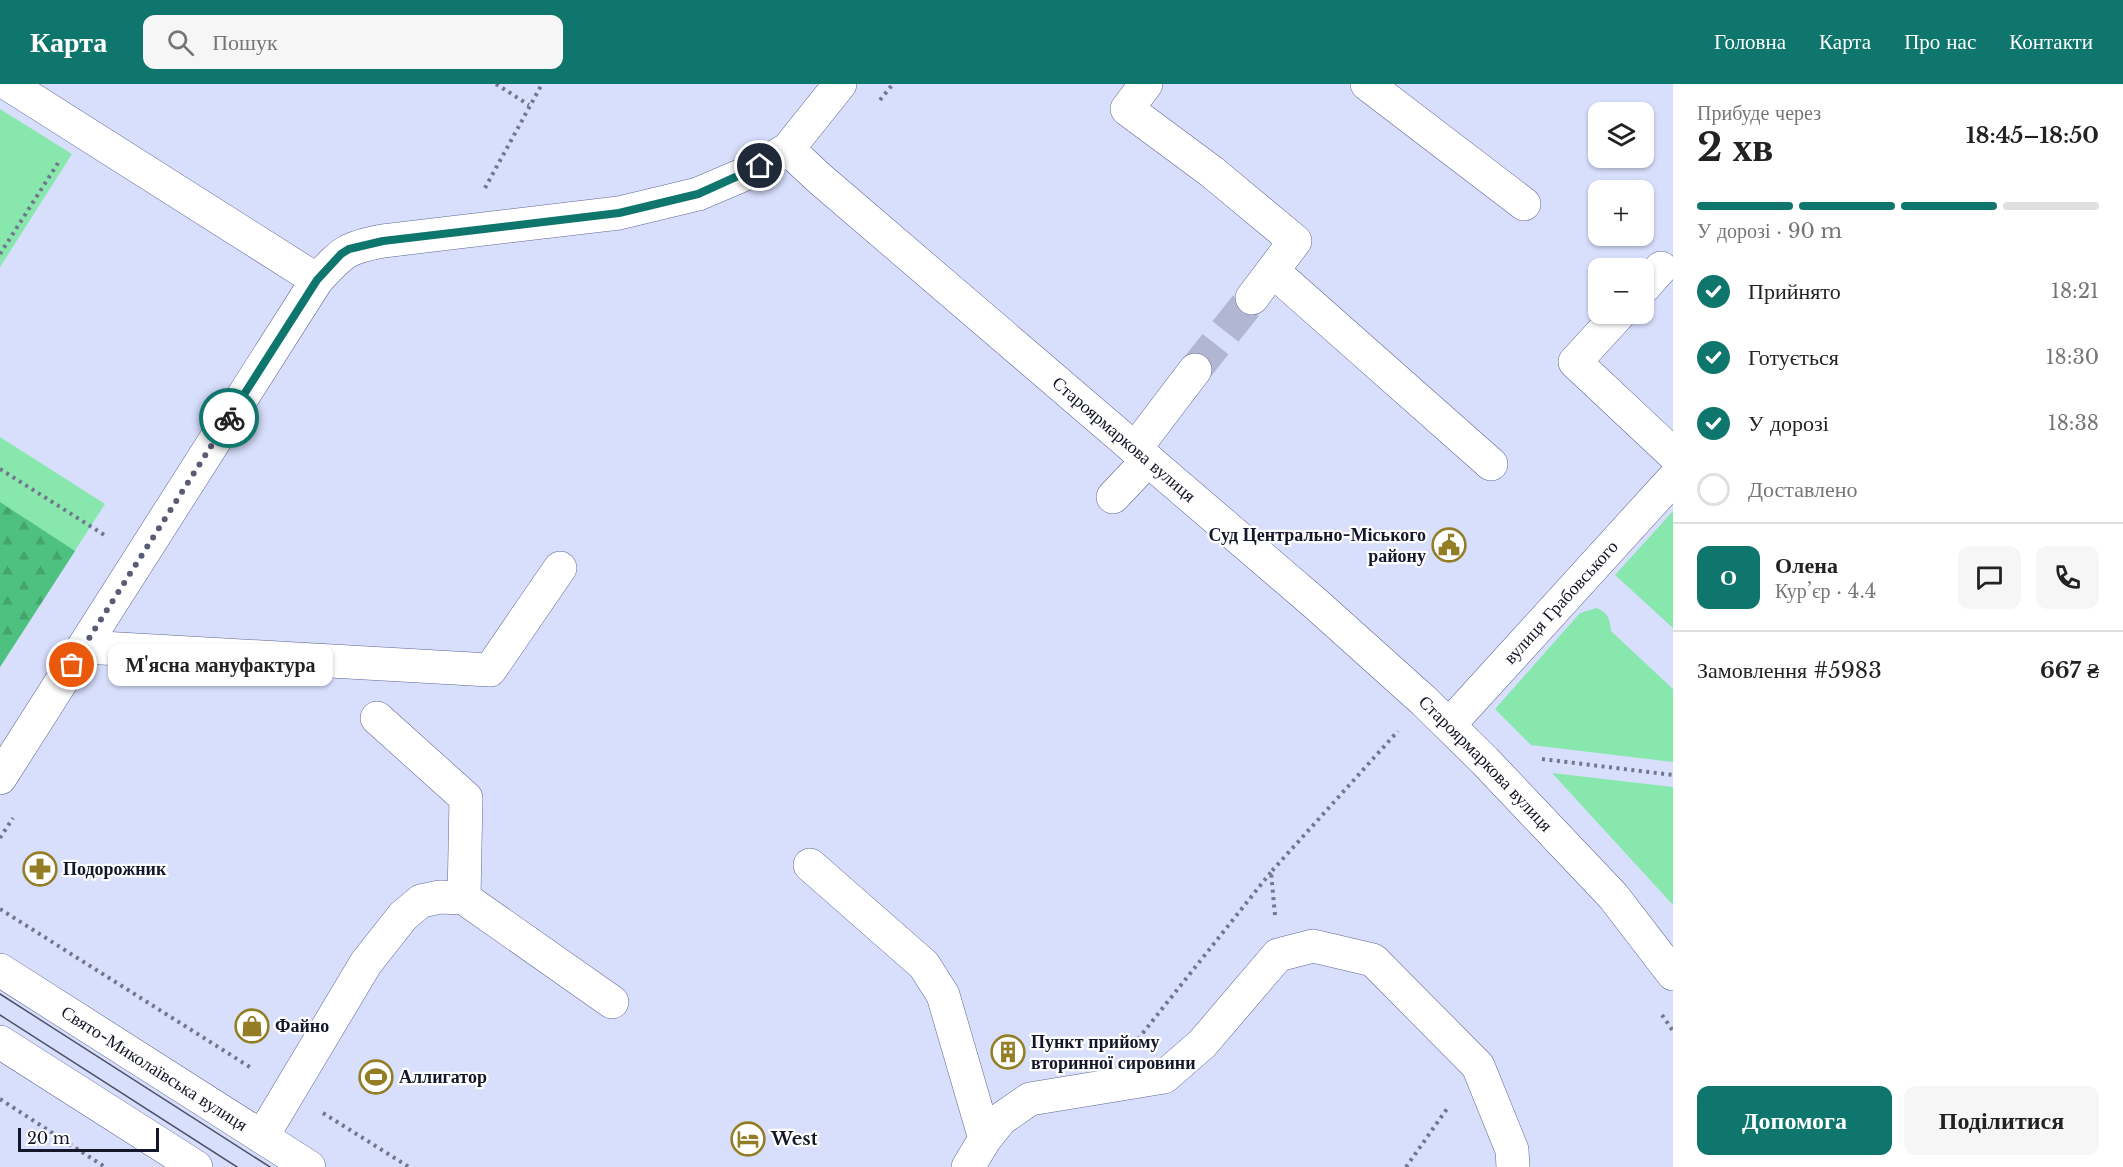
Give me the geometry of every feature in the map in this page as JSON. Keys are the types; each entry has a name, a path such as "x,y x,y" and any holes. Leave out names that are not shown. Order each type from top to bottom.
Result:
{"street":[{"path":"8,84 317,280"},
{"path":"0,778 317,280 341,254 360,246 619,213 698,194 745,174 788,149 840,84"},
{"path":"1146,84 1127,109 1212,172 1295,241 1252,298"},
{"path":"1367,84 1524,204"},
{"name":"Староярмаркова вулиця","path":"788,149 1316,604 1449,724 1612,896 1673,974"},
{"path":"1274,271 1491,464"},
{"path":"1610,324 1575,362 1673,454"},
{"path":"1113,497 1195,370"},
{"name":"вулиця Грабовського","path":"1449,724 1673,479"},
{"path":"84,647 490,670 560,568"},
{"path":"377,718 465,798 464,898"},
{"path":"810,865 924,965 943,995 985,1139"},
{"path":"262,1137 366,963 403,916 421,901 440,897 464,898 612,1002"},
{"path":"968,1167 985,1139 1001,1119 1030,1099 1164,1077 1202,1044 1278,955 1313,946 1373,960 1478,1066 1512,1150 1513,1167"},
{"name":"Свято-Миколаївська вулиця","path":"0,970 309,1167"},
{"path":"0,1042 196,1167"}],"path":[{"path":"496,84 529,105"},
{"path":"495,190 483,191 542,84"},
{"path":"0,254 78,129"},
{"path":"0,469 109,538"},
{"path":"1098,1089 1271,872 1404,724"},
{"path":"1540,759 1673,775"},
{"path":"1271,872 1278,955"},
{"path":"0,909 409,1167"},
{"path":"1406,1167 1478,1066"},
{"path":"0,1100 105,1167"}],"green space":[{"path":"0,109 72,154 0,267"},
{"path":"0,437 105,504 0,667"},
{"path":"0,502 75,551 0,667"},
{"path":"1673,511 1673,628 1615,575"},
{"path":"1597,608 1608,617 1611,631 1673,689 1673,762 1531,745 1495,709 1580,613"},
{"path":"1552,773 1673,787 1673,905"}],"tunnel":[{"path":"1195,370 1252,298"}],"tram line":[{"path":"0,994 270,1167"},
{"path":"0,1015 237,1167"}],"way so far":[{"path":"72,665 229,418"}],"place":[{"name":"Суд Центрально-Міського району","path":"1449,545"},
{"name":"М'ясна мануфактура","path":"72,665"},
{"name":"Подорожник","path":"40,869"},
{"name":"Файно","path":"252,1026"},
{"name":"Пункт прийому вторинної сировини","path":"1008,1052"},
{"name":"Аллигатор","path":"376,1077"},
{"name":"West","path":"748,1139"}],"route":[{"path":"229,418 317,280 341,254 349,249 383,241 619,213 698,194 760,166"}]}
